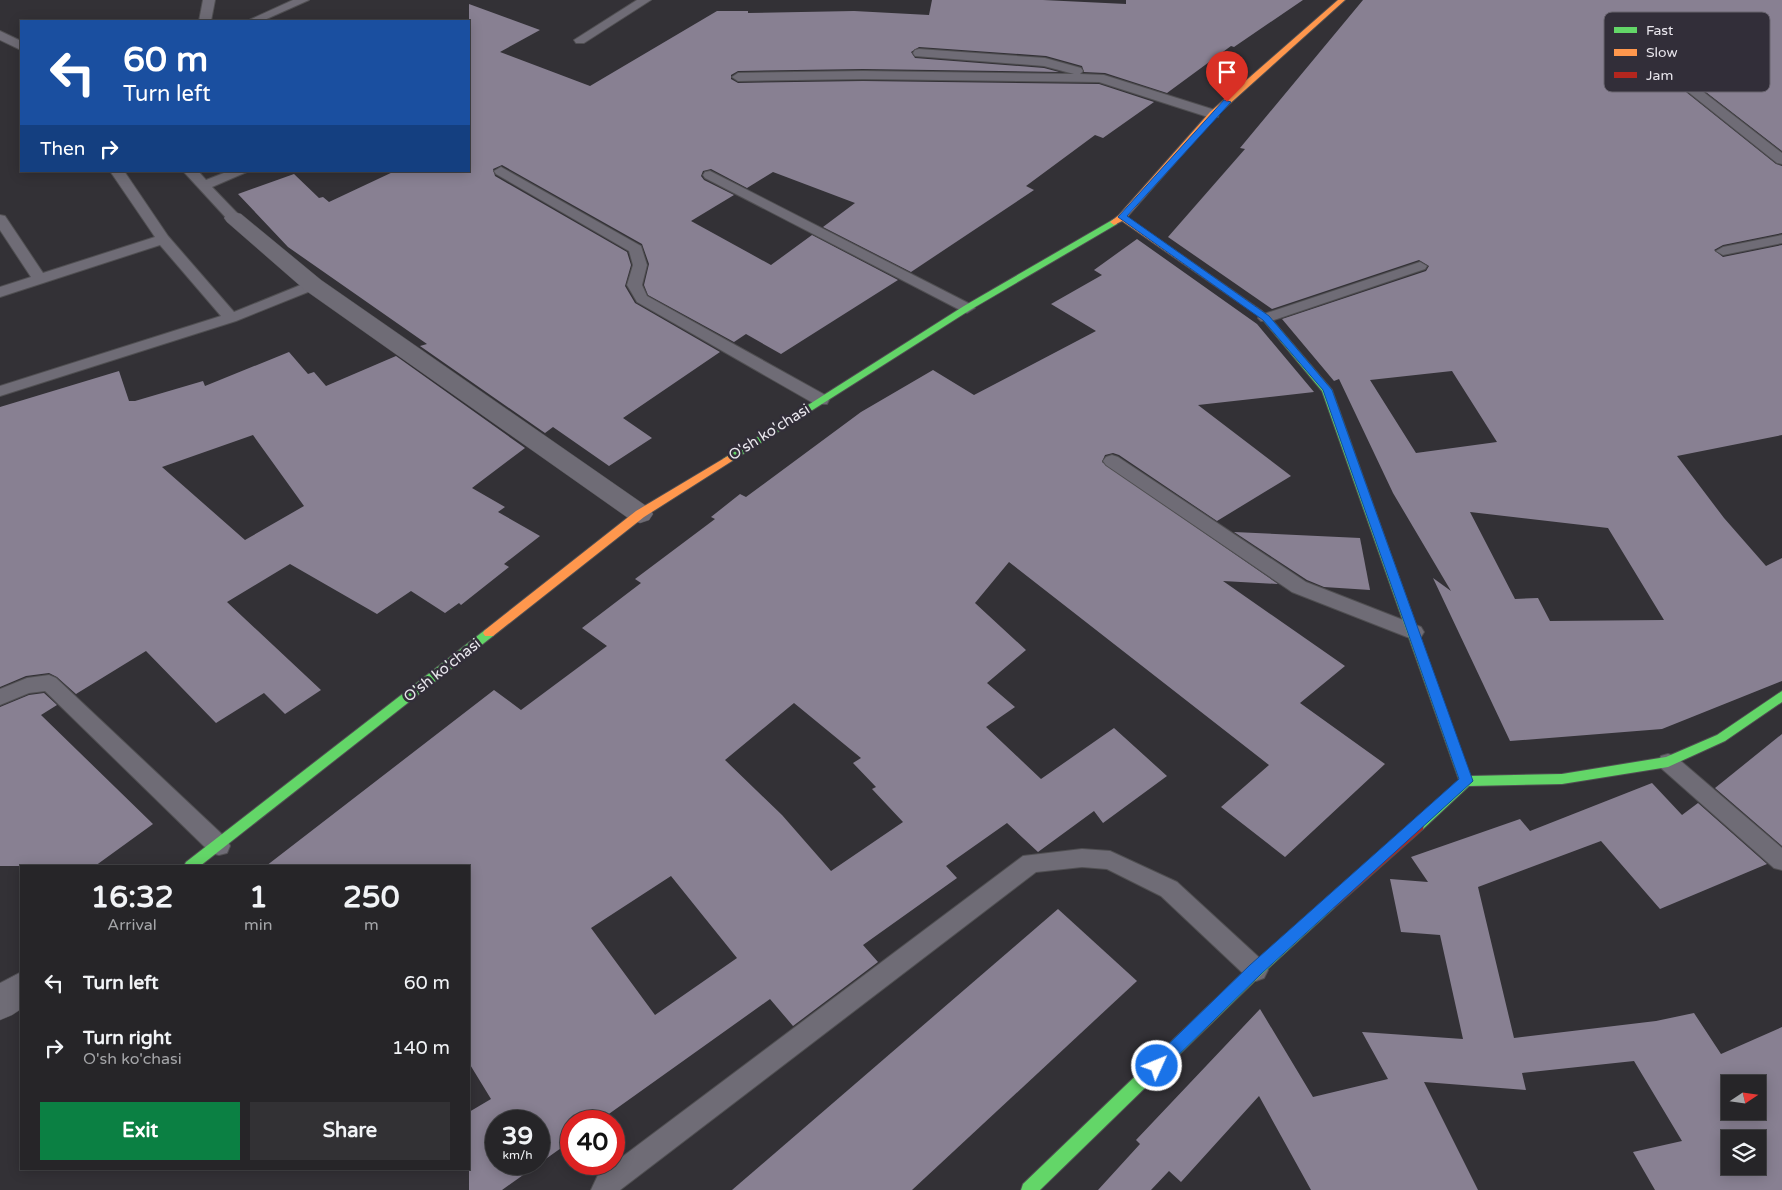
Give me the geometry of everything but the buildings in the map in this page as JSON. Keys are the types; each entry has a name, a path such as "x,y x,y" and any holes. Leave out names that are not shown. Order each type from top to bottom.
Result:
{"street":[{"name":"O'sh ko'chasi","path":"192,865 640,514 967,308 1122,217 1213,114 1342,0"},
{"path":"1122,217 1266,318 1327,390 1466,781"},
{"path":"234,218 313,286 640,514"},
{"path":"1029,1190 1256,970 1466,781 1562,779 1668,762 1721,738 1782,696"},
{"path":"0,1004 20,989"}],"lane":[{"path":"205,20 208,0"},
{"path":"255,20 303,0"},
{"path":"580,40 645,0"},
{"path":"0,35 20,45"},
{"path":"919,53 1045,62 1213,114"},
{"path":"738,77 863,75 1100,78"},
{"path":"1696,92 1782,160"},
{"path":"118,172 163,239 231,318"},
{"path":"191,172 234,218"},
{"path":"204,185 239,172"},
{"path":"500,172 636,249 640,265 635,278 634,289 642,299 821,400"},
{"path":"710,175 967,308"},
{"path":"0,219 40,279"},
{"path":"0,292 163,239"},
{"path":"1723,251 1782,239"},
{"path":"1266,318 1420,266"},
{"path":"0,391 231,318 313,286"},
{"path":"1112,461 1299,586 1414,632"},
{"path":"0,697 27,686 48,684 219,846"},
{"path":"1668,762 1782,861"},
{"path":"604,1190 607,1184 1031,863 1082,858 1110,860 1169,889 1256,970"}],"traffic: fast":[{"path":"728,459 967,308 1114,222"},
{"path":"1257,311 1266,318 1327,390 1466,781"},
{"path":"192,865 489,633"},
{"path":"1418,825 1466,781 1562,779 1668,762 1721,738 1782,696"},
{"path":"1029,1190 1256,970 1329,904"}],"traffic: slow":[{"path":"1114,222 1122,217 1213,114 1342,0"},
{"path":"1122,217 1257,311"},
{"path":"489,633 640,514 728,459"}],"traffic: jam":[{"path":"1329,904 1418,825"}],"route":[{"path":"1157,1066 1256,970 1466,781 1435,688 1327,390 1266,318 1122,217 1213,114 1227,102"}]}
